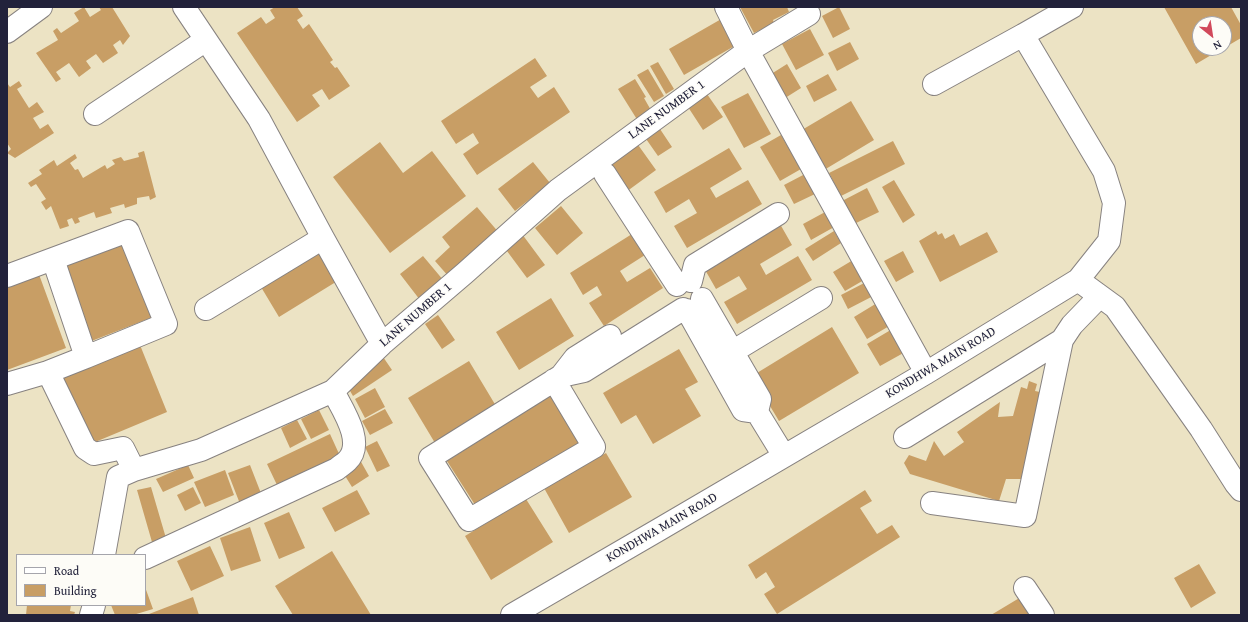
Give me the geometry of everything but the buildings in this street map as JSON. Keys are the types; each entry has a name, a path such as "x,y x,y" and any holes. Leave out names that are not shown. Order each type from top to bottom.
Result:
{"street":[{"path":"7,32 41,7"},
{"path":"184,7 259,119 382,344"},
{"path":"726,7 748,51 926,373"},
{"path":"934,84 1072,7"},
{"name":"LANE NUMBER 1","path":"104,554 118,476 201,450 333,391 382,344 465,273 558,190 748,51 809,14"},
{"name":"KONDHWA MAIN ROAD","path":"512,615 926,373 1078,280 1109,241 1114,202 1104,171 1023,35"},
{"path":"95,114 206,40"},
{"path":"605,174 686,297 732,352 760,399 757,412 784,456"},
{"path":"558,378 594,447 469,520 430,458 686,297 695,265 778,214"},
{"path":"7,276 128,231 166,324 48,372 7,384"},
{"path":"206,308 323,238"},
{"path":"53,259 86,357"},
{"path":"1078,280 1115,307 1201,429 1241,490"},
{"path":"932,503 1025,516 1062,340 1072,325 1100,296"},
{"path":"686,297 743,410 757,412"},
{"path":"732,352 821,298"},
{"path":"905,437 1062,340"},
{"path":"48,372 85,448 94,454 123,448 134,470"},
{"path":"146,558 337,469 348,461 355,440 333,391"},
{"path":"1025,588 1043,615"}]}
